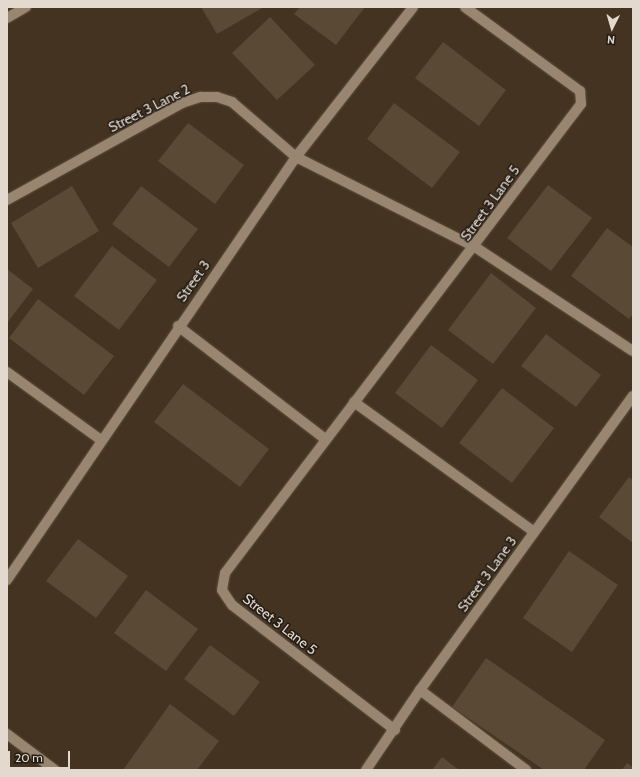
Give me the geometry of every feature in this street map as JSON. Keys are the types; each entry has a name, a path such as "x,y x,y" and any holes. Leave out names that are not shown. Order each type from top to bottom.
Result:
{"street":[{"path":"7,18 26,7"},
{"name":"Street 3","path":"7,580 178,326 296,157 413,7"},
{"name":"Street 3 Lane 5","path":"395,730 232,605 222,590 225,573 325,439 475,248 581,104 580,92 465,7"},
{"name":"Street 3 Lane 2","path":"8,197 182,103 201,97 232,102 296,157 475,248 633,351"},
{"path":"178,326 325,439"},
{"path":"7,372 101,440"},
{"name":"Street 3 Lane 3","path":"366,770 395,730 420,690 633,396"},
{"path":"354,402 534,532"},
{"path":"420,690 526,770"},
{"path":"7,734 55,770"}],"building":[{"path":"201,7 264,7 217,34"},
{"path":"300,7 365,7 336,45 294,14"},
{"path":"270,17 315,65 277,100 232,53"},
{"path":"443,42 506,90 479,126 415,78"},
{"path":"394,103 460,152 432,188 367,139"},
{"path":"188,123 244,165 215,204 158,161"},
{"path":"548,185 592,218 551,271 507,238"},
{"path":"72,186 99,231 38,268 11,223"},
{"path":"141,186 198,229 169,267 112,224"},
{"path":"607,228 633,247 633,314 629,319 571,276"},
{"path":"112,246 157,280 119,330 74,296"},
{"path":"7,269 33,289 7,323"},
{"path":"491,273 536,308 493,364 448,330"},
{"path":"38,299 114,356 84,395 9,338"},
{"path":"546,334 601,375 576,407 521,366"},
{"path":"431,345 478,380 442,428 395,393"},
{"path":"183,384 269,449 240,487 154,422"},
{"path":"502,388 554,428 512,483 459,443"},
{"path":"629,477 633,480 633,543 599,517"},
{"path":"78,539 128,576 96,618 46,581"},
{"path":"569,551 618,585 572,652 523,618"},
{"path":"146,590 198,629 166,671 114,633"},
{"path":"210,645 260,682 234,716 184,679"},
{"path":"486,658 605,740 584,770 544,770 452,707"},
{"path":"170,704 219,741 197,770 123,770"},
{"path":"442,757 459,770 432,770"},
{"path":"627,763 633,767 633,770 622,770"}]}
